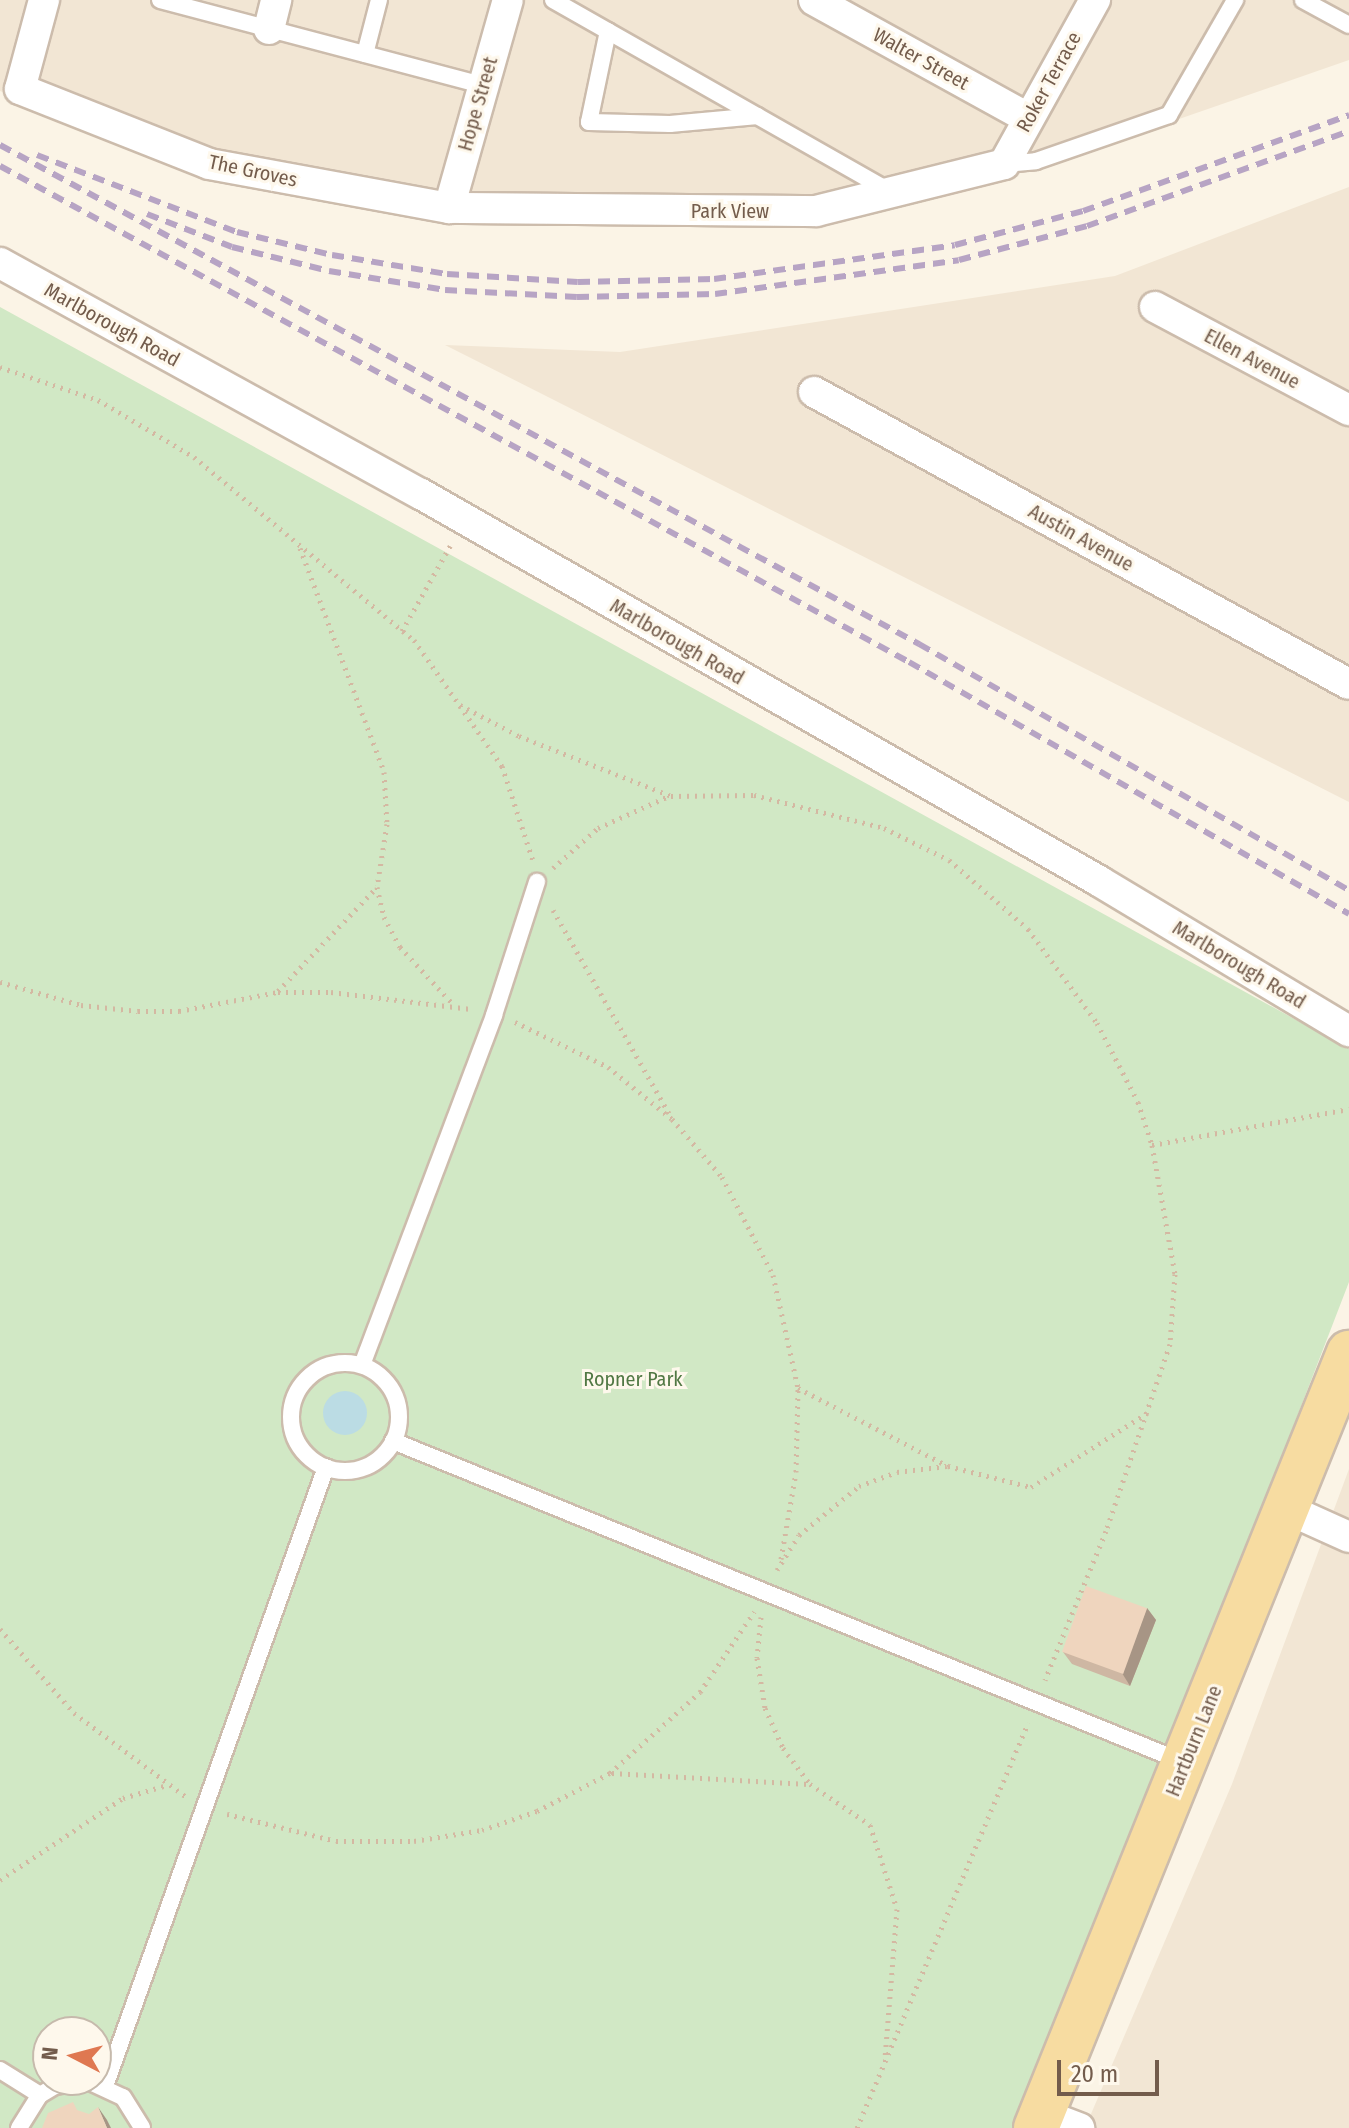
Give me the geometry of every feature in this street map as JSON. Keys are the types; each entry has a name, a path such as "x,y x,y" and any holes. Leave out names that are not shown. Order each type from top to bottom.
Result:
{"main road":[{"name":"Hartburn Lane","path":"1052,2123 1185,1762 1349,1353"}],"street":[{"name":"The Groves","path":"44,0 20,89 209,164 449,208"},
{"name":"Hope Street","path":"449,208 508,0"},
{"name":"Walter Street","path":"814,0 1028,118"},
{"name":"Roker Terrace","path":"1004,164 1087,3"},
{"name":"Park View","path":"449,208 816,211 896,195 1004,164"},
{"name":"Marlborough Road","path":"0,263 421,494 1099,881 1349,1031"},
{"name":"Ellen Avenue","path":"1155,307 1349,410"},
{"name":"Austin Avenue","path":"814,392 1349,684"},
{"path":"1287,1509 1349,1537"}],"lane":[{"path":"160,0 273,14 365,54 482,85"},
{"path":"365,54 379,0"},
{"path":"553,0 896,195"},
{"path":"1004,164 1036,161 1169,115 1235,0"},
{"path":"1303,0 1349,25"},
{"path":"608,31 589,122 670,124 758,116"},
{"path":"362,1365 494,1015 537,882"},
{"path":"343,1362 362,1365 378,1374 398,1405 393,1441 371,1464 341,1471 326,1467 298,1444 291,1408 297,1390 317,1371 343,1362"},
{"path":"393,1441 768,1591 1035,1705 1185,1762"},
{"path":"112,2066 326,1467"},
{"path":"0,2070 32,2090"},
{"path":"112,2090 123,2097 142,2128"},
{"path":"19,2128 39,2096"}],"path":[{"path":"0,367 98,400 194,457 250,498 299,547 402,631 460,705 502,766 537,882 672,1119"},
{"path":"402,631 453,542"},
{"path":"299,547 384,772 387,824 377,887 384,917 400,947 454,1005"},
{"path":"460,705 519,736 671,796 754,795 884,828 949,860 1028,929 1097,1023 1138,1102 1152,1145 1175,1274 1170,1344 1148,1412 1035,1705 857,2128"},
{"path":"537,882 598,828 671,796"},
{"path":"278,992 377,887"},
{"path":"0,982 81,1005 138,1011 179,1011 278,992 331,992 454,1005 534,1028 608,1067 672,1119 722,1177 751,1225 787,1320 798,1388 796,1472 780,1564 768,1591 700,1692 610,1773 537,1811 482,1830 414,1841 336,1841 254,1824 205,1806 165,1785 74,1713 0,1629"},
{"path":"1152,1145 1349,1109"},
{"path":"798,1388 948,1466 1031,1487 1148,1412"},
{"path":"780,1564 824,1510 859,1486 897,1472 948,1466"},
{"path":"768,1591 757,1658 765,1708 783,1748 810,1784 870,1825 897,1909 885,2062"},
{"path":"610,1773 810,1784"},
{"path":"0,1880 123,1798 165,1785"}],"shaded area":[{"path":"0,0 1349,0 1349,60 1032,170 812,220 613,226 439,223 204,173 0,91"},
{"path":"1349,187 1349,802 445,345 620,352 1115,276"},
{"path":"1349,1469 1349,2128 1085,2128 1232,1784"}],"green space":[{"name":"Ropner Park","path":"0,307 1349,1049 1349,1282 1023,2128 0,2128"}],"water":[{"path":"345,1391 361,1397 367,1413 361,1429 345,1435 329,1429 323,1413 329,1397"}],"building":[{"path":"1086,1586 1147,1608 1123,1674 1062,1652"},
{"path":"73,2102 77,2110 89,2114 98,2107 107,2128 42,2128 48,2113"}],"railway":[{"path":"37,155 237,232 332,255 447,274 578,282 714,279 955,245 1083,211 1349,115"},
{"path":"147,214 232,247 329,271 445,290 577,297 715,294 959,260 1087,226 1349,131"},
{"path":"0,145 919,644 1349,890"},
{"path":"0,166 909,662 1349,914"}]}
